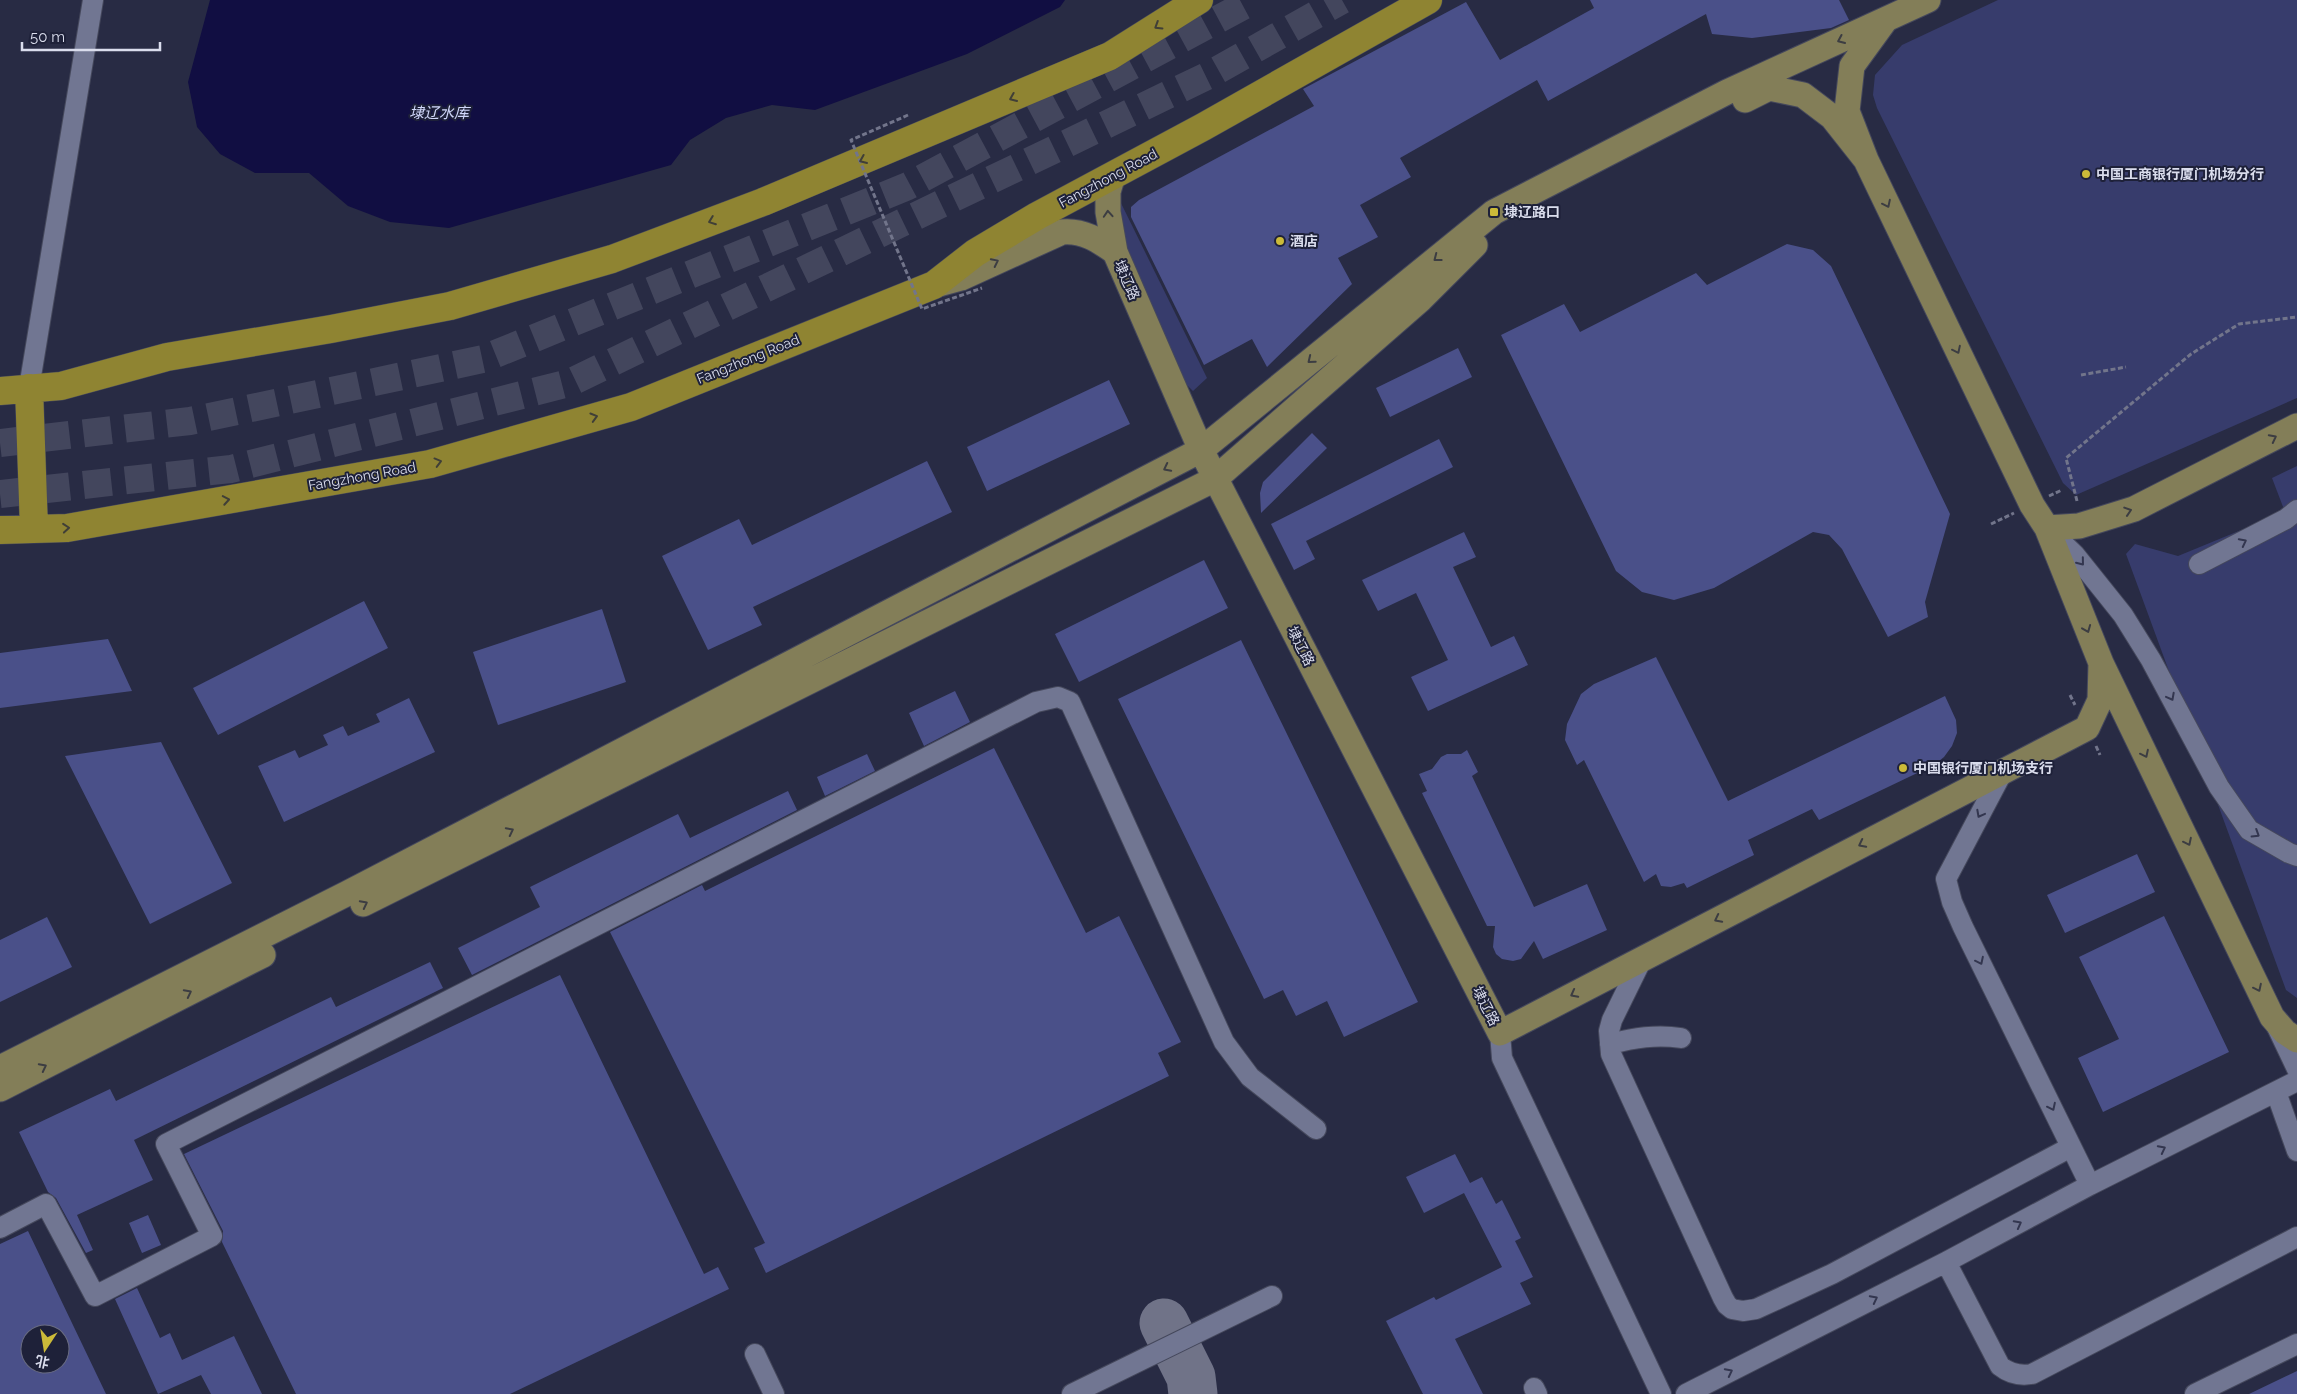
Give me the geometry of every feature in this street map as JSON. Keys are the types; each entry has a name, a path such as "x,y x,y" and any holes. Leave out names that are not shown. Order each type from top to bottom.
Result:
{"highway":[{"path":"0,391 61,386 167,357 331,329 450,306 612,259 763,202 1110,56 1199,0"},
{"name":"Fangzhong Road","path":"0,530 67,528 430,464 631,407 934,285 983,248 1036,216 1203,127 1428,0"},
{"path":"28,388 34,529"}],"main road":[{"path":"0,1068 346,894 1201,450 1494,212 1726,92 1928,0"},
{"path":"1885,20 1852,66 1847,111 1866,160 2032,505 2047,528 2101,663 2272,1017 2285,1032 2297,1040"},
{"path":"0,1089 357,907 1215,479 1421,299 1500,220 1509,215 1769,88 1803,96 1818,106 1832,117 1866,160"},
{"name":"埭辽路","path":"1113,175 1108,192 1108,212 1115,252 1201,450 1500,1033"},
{"path":"934,285 961,278 1062,232 1078,232 1089,235 1115,252"},
{"path":"2047,528 2079,526 2134,509 2297,426"},
{"path":"1500,1033 2087,728 2100,700 2101,663"}],"street":[{"path":"28,388 93,0"},
{"path":"2199,564 2286,519 2297,510"},
{"path":"2047,528 2075,555 2123,615 2150,660 2219,787 2249,830 2297,856"},
{"path":"0,1228 46,1204 95,1296 212,1236 166,1144 1036,702 1058,697 1070,702 1224,1042 1250,1077 1316,1129"},
{"path":"2003,771 1946,879 1952,902 1963,927 2090,1185"},
{"path":"1642,959 1612,1020 1609,1031 1615,1067 1723,1298 1727,1305 1738,1310 1756,1309 1815,1282 1974,1200 2071,1147"},
{"path":"2272,1017 2297,1069"},
{"path":"1500,1033 1502,1058 1662,1394"},
{"path":"1610,1044 1646,1036 1663,1035 1681,1038"},
{"path":"1686,1394 1946,1262 2090,1185 2297,1081"},
{"path":"2276,1092 2297,1151"},
{"path":"1946,1262 2000,1366 2007,1372 2024,1375 2032,1374 2297,1237"},
{"path":"1072,1394 1272,1296"},
{"path":"2195,1394 2297,1344"},
{"path":"755,1354 774,1394"}],"path":[{"path":"908,115 851,140 922,309 982,288"},
{"path":"2077,501 2066,458 2191,354 2239,324 2297,317"},
{"path":"2081,375 2126,367"}],"shaded area":[{"path":"1998,0 2297,0 2297,398 2076,495 2063,483 1877,108 1873,95 1875,75 1902,45"},
{"path":"1118,197 1207,378 1193,391 1184,382 1120,242"},
{"path":"2297,466 2297,998 2286,990 2126,554 2135,544 2178,556 2285,512 2272,478"}],"water":[{"name":"埭辽水库","path":"210,0 1065,0 1060,7 967,54 815,110 772,105 726,118 690,140 671,165 449,228 390,222 348,206 309,173 255,173 220,154 197,127 188,82"}],"building":[{"path":"1590,0 1839,0 1849,20 1831,28 1752,38 1712,34 1706,14 1548,101 1537,80 1400,158 1411,177 1360,205 1378,237 1338,258 1352,284 1267,367 1252,339 1204,365 1131,217 1131,207 1139,200 1314,106 1303,89 1466,2 1500,60 1594,8"},
{"path":"1787,244 1813,250 1831,266 1950,514 1925,602 1928,617 1888,637 1842,549 1829,535 1813,532 1714,588 1674,600 1642,592 1616,571 1501,335 1564,304 1580,332 1696,273 1707,285"},
{"path":"1458,348 1472,377 1390,417 1376,388"},
{"path":"1109,380 1130,424 987,491 967,447"},
{"path":"1312,433 1327,448 1261,513 1260,493 1263,482"},
{"path":"1439,439 1453,467 1306,541 1315,559 1294,570 1271,524"},
{"path":"927,461 952,512 753,607 762,625 708,650 662,556 739,519 752,545"},
{"path":"1464,532 1476,557 1453,567 1491,647 1514,636 1528,665 1428,711 1411,677 1448,660 1416,593 1378,611 1362,580"},
{"path":"1204,560 1228,608 1079,682 1055,634"},
{"path":"364,601 388,648 218,735 193,688"},
{"path":"602,609 626,682 498,725 473,652"},
{"path":"108,639 132,691 0,708 0,653"},
{"path":"1241,640 1418,1002 1344,1037 1327,1001 1296,1016 1283,990 1264,999 1118,699"},
{"path":"1656,657 1728,801 1945,696 1956,720 1957,733 1952,746 1944,757 1934,765 1819,820 1812,809 1748,840 1754,855 1687,888 1684,883 1671,887 1661,886 1656,874 1644,882 1584,760 1577,765 1565,740 1567,724 1581,694 1594,684"},
{"path":"955,691 970,722 924,746 909,713"},
{"path":"409,698 435,752 284,822 258,766 295,750 299,758 328,745 323,735 343,726 348,736 380,722 376,714"},
{"path":"161,742 232,883 150,924 65,756"},
{"path":"994,748 1086,933 1119,916 1181,1042 1158,1053 1169,1076 766,1273 754,1248 765,1243 610,932 702,885 705,891"},
{"path":"1467,750 1478,772 1472,776 1534,907 1587,884 1607,930 1543,959 1534,941 1521,959 1513,961 1502,959 1496,954 1493,947 1495,926 1487,926 1422,793 1427,791 1419,774 1432,769 1441,757 1447,754 1461,754"},
{"path":"867,754 875,771 825,796 817,777"},
{"path":"788,791 797,810 472,975 458,948 540,907 530,887 678,814 690,838"},
{"path":"2137,854 2155,892 2065,933 2047,895"},
{"path":"2164,916 2229,1052 2103,1112 2078,1058 2119,1039 2079,957"},
{"path":"47,917 72,967 0,1002 0,940"},
{"path":"430,962 443,988 134,1140 153,1180 77,1215 93,1250 86,1253 56,1198 48,1192 19,1132 110,1089 116,1101 331,997 336,1007"},
{"path":"560,975 704,1274 718,1267 729,1289 510,1394 296,1394 222,1242 223,1231 184,1154"},
{"path":"1455,1154 1470,1183 1482,1177 1496,1204 1502,1200 1521,1238 1515,1241 1533,1277 1520,1283 1531,1304 1455,1339 1483,1394 1423,1394 1386,1321 1434,1297 1436,1300 1502,1267 1464,1193 1424,1213 1406,1177"},
{"path":"148,1215 161,1245 142,1253 129,1223"},
{"path":"28,1231 106,1394 0,1394 0,1244"},
{"path":"137,1288 160,1338 170,1333 182,1360 234,1336 262,1394 211,1394 201,1375 158,1394 115,1299"},
{"path":"2297,1371 2297,1394 2249,1394"}],"taxiway":[{"path":"1164,1323 1191,1377 1193,1394"}],"tunnel":[{"path":"0,443 190,421 483,359 908,186 1254,0"},
{"path":"0,494 231,469 569,383 1207,76 1342,0"}],"place":[{"name":"中国工商银行厦门机场分行","path":"2086,174"},
{"name":"埭辽路口","path":"1494,212"},
{"name":"酒店","path":"1280,241"},
{"name":"中国银行厦门机场支行","path":"1903,768"}]}
